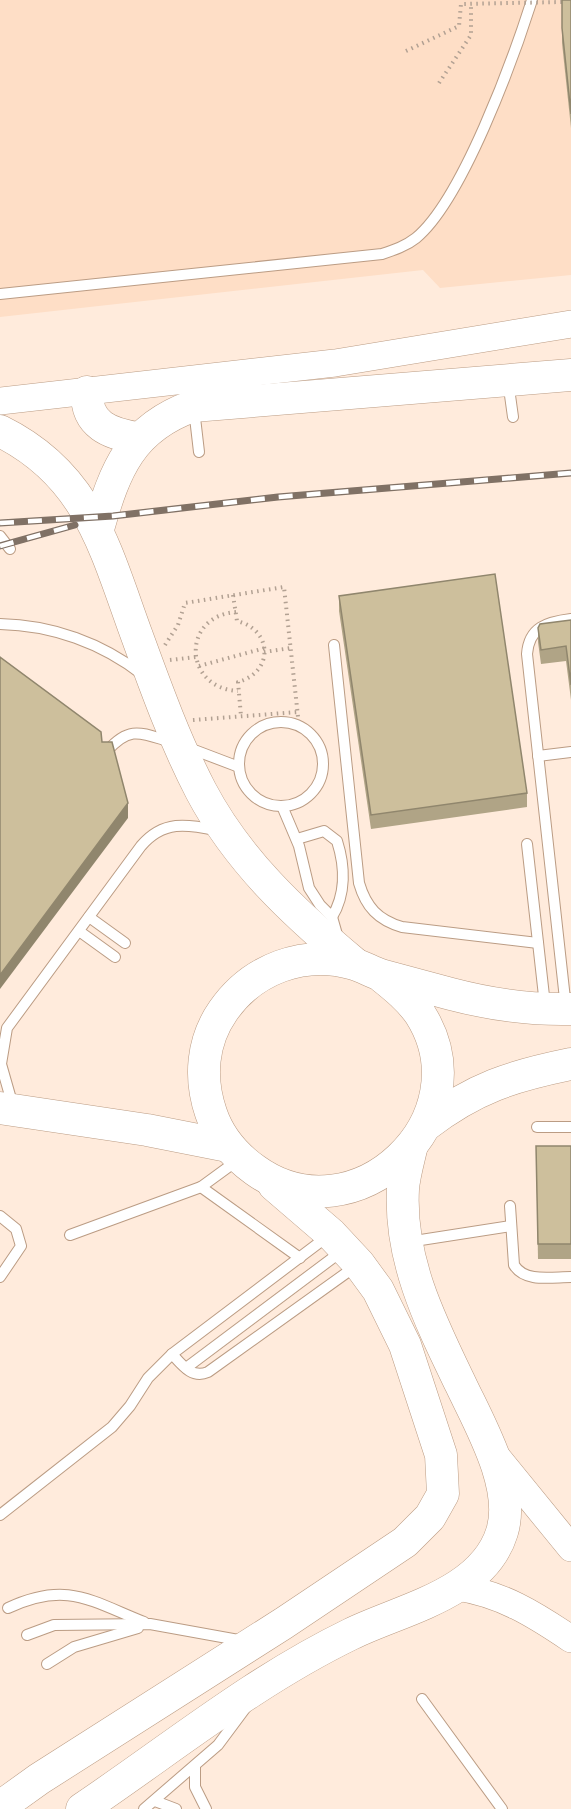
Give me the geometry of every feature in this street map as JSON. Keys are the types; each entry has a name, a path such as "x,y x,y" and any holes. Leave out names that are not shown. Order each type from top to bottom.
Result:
{"main road":[{"path":"98,529 115,477 138,438 171,414 193,406 571,375"},
{"path":"87,392 88,410 99,426 115,434 138,438"},
{"path":"0,431 36,452 52,466 67,482 98,529 162,677 179,745 202,792 226,832 284,903 359,964 403,993 432,1041 437,1069 435,1098 418,1137 403,1187 406,1242 427,1314 492,1450 506,1510 503,1532 494,1551 458,1587 350,1634 260,1683 82,1809"},
{"path":"0,1807 39,1779 405,1542 430,1517 443,1494 441,1455 405,1345 378,1290 345,1249 266,1178 234,1153 214,1123 208,1106 203,1071 207,1044 217,1020 232,998 252,980 276,967 302,960 328,959 359,964 486,1001 561,1008"},
{"path":"266,1178 296,1189 306,1190 328,1191 359,1185 387,1171 449,1107 498,1082 571,1064"},
{"path":"7,1109 147,1130 234,1153"}],"street":[{"path":"0,401 335,363 571,324"},
{"path":"492,1450 571,1548"},
{"path":"458,1587 484,1591 504,1598 522,1607 571,1640"}],"lane":[{"path":"0,294 382,254 400,248 415,239 439,212 464,168 498,90 532,0"},
{"path":"508,380 513,417"},
{"path":"193,406 199,452"},
{"path":"0,536 9,549"},
{"path":"561,1008 528,646 535,631 541,626 571,619"},
{"path":"0,624 39,627 88,643 162,677"},
{"path":"334,645 359,883 370,908 390,923 402,927 538,943"},
{"path":"280,722 299,726 308,731 320,747 321,777 310,794 302,800 282,806 262,801 246,787 239,767 242,748 253,732 261,727 280,722"},
{"path":"107,751 120,737 131,733 179,745 239,767"},
{"path":"538,756 571,752"},
{"path":"282,806 297,839 309,888 320,905 332,917 359,964"},
{"path":"7,1109 2,1064 7,1028 141,846 154,833 170,826 186,824 226,832"},
{"path":"297,839 324,831 338,841 343,882 340,902 332,917"},
{"path":"527,844 538,943 561,1008"},
{"path":"89,917 125,943"},
{"path":"79,931 115,957"},
{"path":"537,1127 571,1127"},
{"path":"70,1235 201,1187 234,1153"},
{"path":"201,1187 300,1258"},
{"path":"510,1206 513,1264 521,1273 529,1276 571,1277"},
{"path":"0,1216 16,1229 21,1246 0,1276"},
{"path":"406,1242 511,1226"},
{"path":"0,1515 112,1427 130,1406 148,1378 172,1354 300,1258 345,1249"},
{"path":"186,1368 345,1249"},
{"path":"172,1354 195,1374 208,1372 345,1249"},
{"path":"8,1608 33,1597 75,1594 150,1624"},
{"path":"27,1635 54,1625 150,1624 253,1642"},
{"path":"46,1664 74,1647 150,1624"},
{"path":"144,1809 195,1767 231,1730 260,1683"},
{"path":"422,1699 502,1809"},
{"path":"195,1767 195,1786 206,1809"},
{"path":"155,1801 176,1809"}],"path":[{"path":"406,51 459,26 461,4 562,2"},
{"path":"439,83 471,35 471,4"},
{"path":"161,650 178,625 185,603 284,587 299,726"},
{"path":"233,595 237,621 253,627 265,650 258,670 252,676 238,682 241,716"},
{"path":"236,612 217,616 202,629 196,647 196,657 199,667 211,682 219,687 238,691"},
{"path":"199,667 265,650 291,648"},
{"path":"162,677 166,660 196,657"},
{"path":"188,713 191,721 298,712"}],"shaded area":[{"path":"0,0 571,0 571,275 440,288 423,270 0,317"}],"building":[{"path":"562,0 571,0 571,114 562,28"},
{"path":"495,574 527,793 371,815 339,596"},
{"path":"571,620 571,685 566,646 541,650 538,628 540,624"},
{"path":"0,657 101,732 102,742 112,742 128,803 0,975"},
{"path":"536,1146 571,1146 571,1244 538,1244"}],"railway":[{"path":"0,523 113,516 278,497 571,473"},
{"path":"0,546 75,525"}]}
